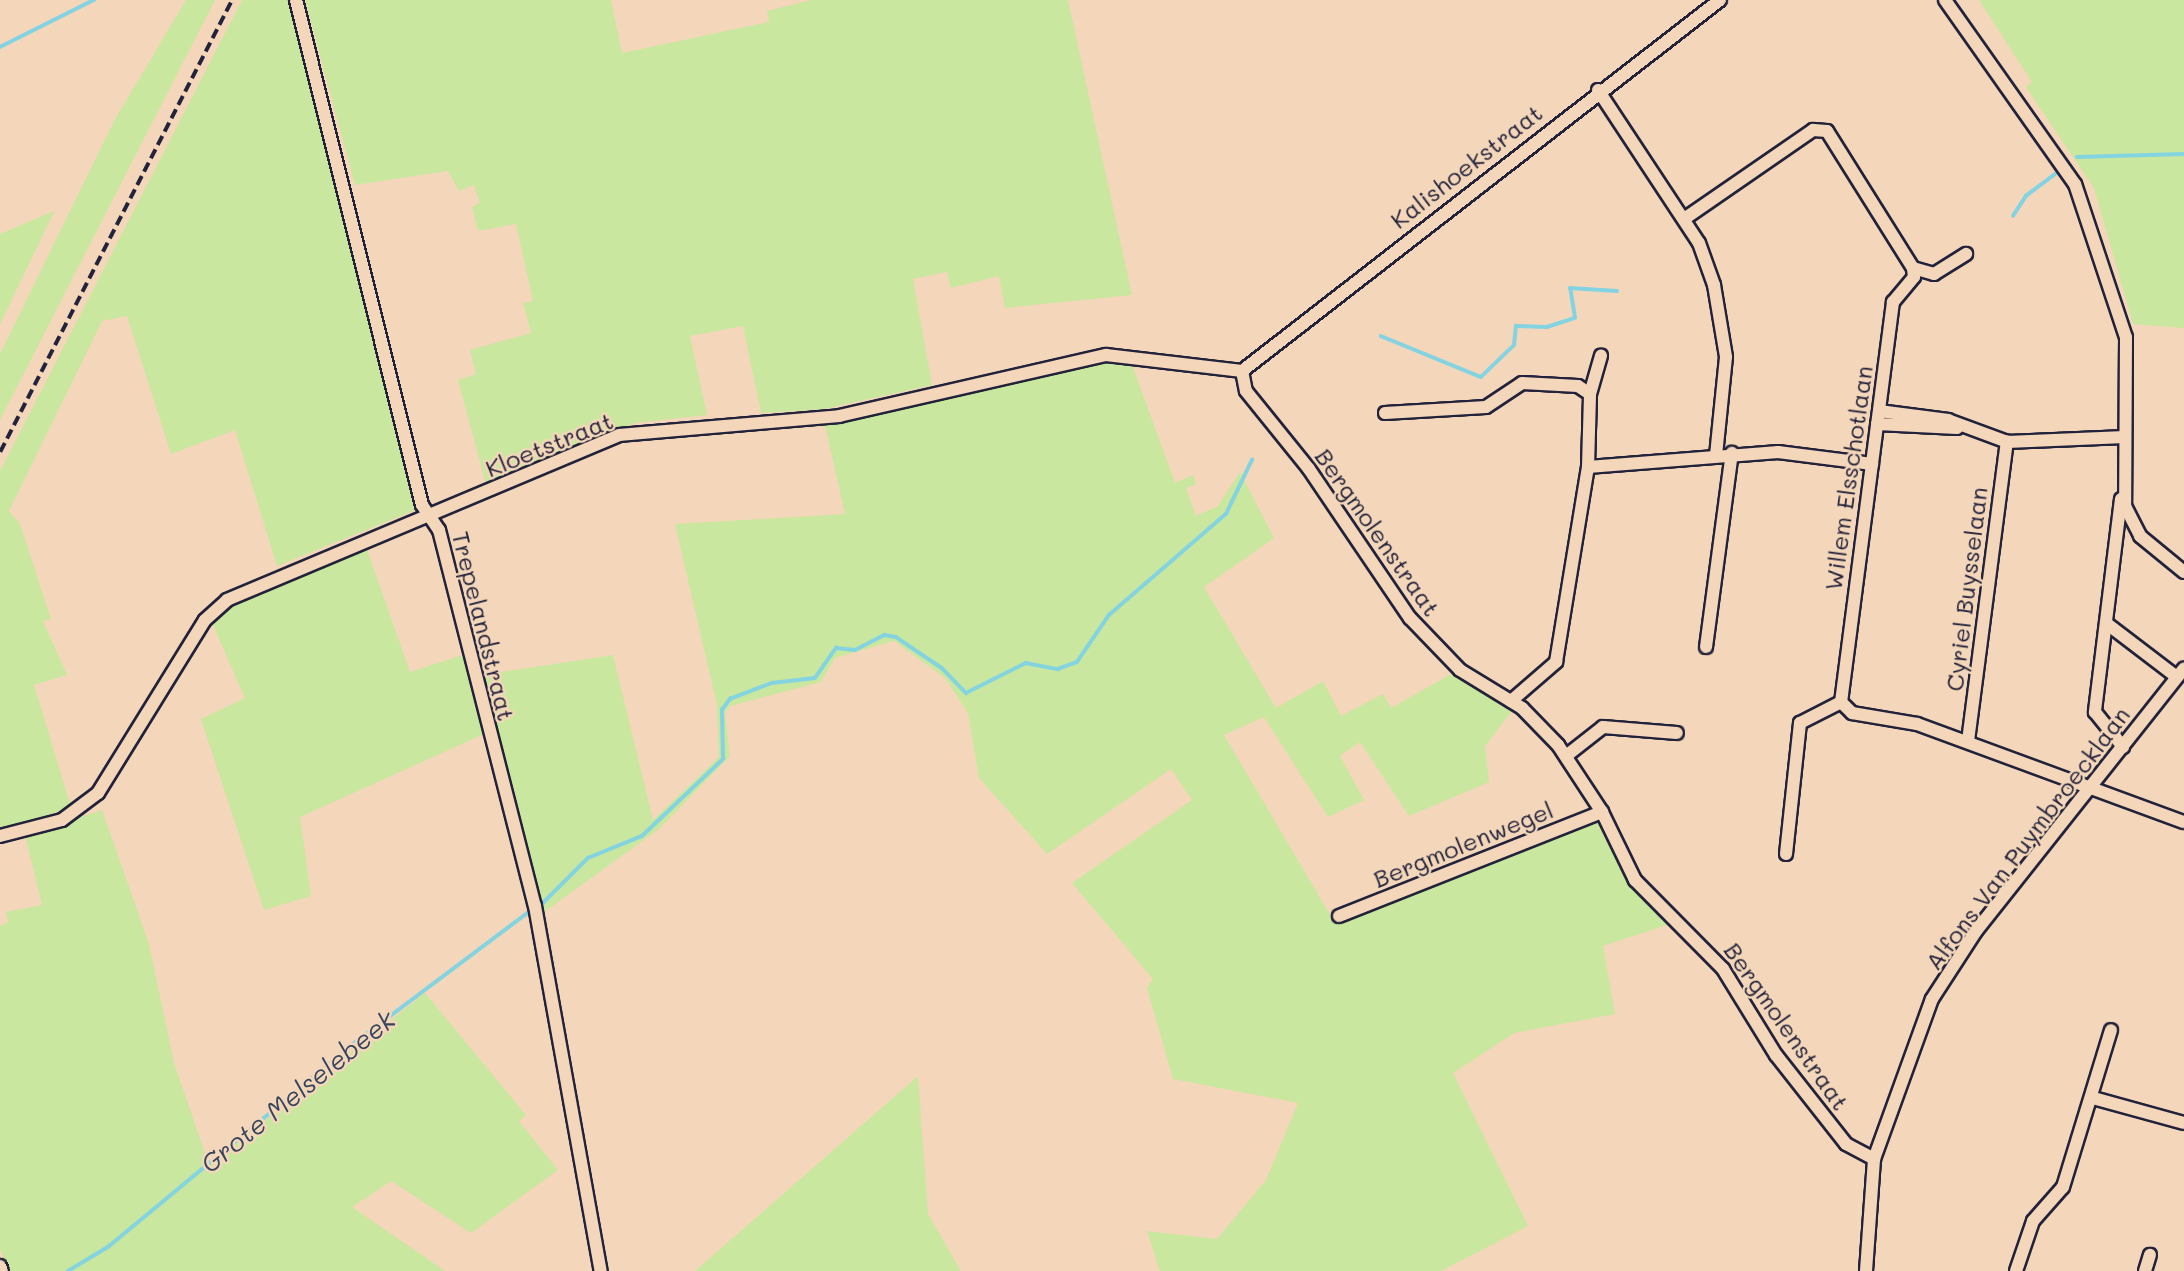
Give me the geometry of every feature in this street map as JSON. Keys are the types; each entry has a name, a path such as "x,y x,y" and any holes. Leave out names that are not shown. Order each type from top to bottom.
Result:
{"street":[{"name":"Trepelandstraat","path":"296,0 429,515 439,530 535,906 601,1271"},
{"name":"Kalishoekstraat","path":"1242,371 1598,90 1720,0"},
{"path":"1945,0 2079,193 2126,337 2122,495 2095,712 2123,747"},
{"path":"1598,90 1699,243 1723,325 1716,455"},
{"path":"1684,219 1813,130 1827,131 1913,268 1934,274 1966,254"},
{"name":"Willem Elsschotlaan","path":"1841,702 1893,302 1914,277 1913,268"},
{"name":"Kloetstraat","path":"0,836 62,820 98,793 205,620 227,600 619,435 652,429 839,416 1106,355 1242,371"},
{"path":"1511,701 1556,662 1588,467 1590,394 1601,356"},
{"name":"Bergmolenstraat","path":"1242,371 1253,401 1298,454 1423,634 1460,670 1511,701 1566,756 1602,812 1634,880 1723,969 1830,1125 1852,1150 1874,1159"},
{"path":"1385,413 1486,407 1522,383 1578,386 1590,394"},
{"path":"1879,411 1948,419 1957,428"},
{"path":"1877,424 1957,428 2007,442 2125,437"},
{"name":"Cyriel Buysselaan","path":"1968,741 2007,442"},
{"path":"1706,647 1732,453"},
{"path":"1588,467 1732,453 1871,464"},
{"path":"2122,495 2140,536 2184,572"},
{"path":"2113,552 2128,535 2140,536"},
{"path":"2106,623 2181,673"},
{"name":"Alfons Van Puymbroecklaan","path":"1874,1159 1932,999 1976,931 2181,673"},
{"path":"1786,854 1800,723 1841,702 1852,713 1917,724 2184,822"},
{"path":"1566,756 1603,727 1677,733"},
{"name":"Bergmolenwegel","path":"1339,916 1602,812"},
{"path":"2015,1271 2034,1221 2063,1187 2093,1098 2111,1030"},
{"path":"2093,1098 2184,1123"},
{"path":"1866,1271 1874,1159"},
{"path":"2145,1271 2150,1255"},
{"path":"0,1266 2,1271"}],"green space":[{"path":"186,0 215,0 0,420 0,354 114,121"},
{"path":"242,0 291,0 418,509 277,566 235,430 171,454 127,316 102,321 9,511 20,524 51,619 43,621 67,675 34,685 71,807 0,831 0,471"},
{"path":"305,0 611,0 622,53 769,22 767,11 811,0 1068,0 1132,295 1005,308 999,276 951,288 947,272 913,279 932,385 824,409 761,413 743,326 690,336 707,415 635,423 486,484 458,380 476,374 470,350 531,333 523,303 533,301 516,224 478,231 472,207 480,203 474,185 459,191 448,171 355,185"},
{"path":"1979,0 2184,0 2184,328 2133,324 2094,188 2026,87 2032,82"},
{"path":"54,212 0,324 0,234"},
{"path":"1131,362 1175,483 1193,475 1196,484 1186,488 1196,516 1218,506 1240,472 1274,538 1204,587 1276,708 1323,681 1341,716 1383,694 1391,708 1455,672 1515,707 1485,746 1489,782 1409,816 1360,742 1340,756 1364,800 1328,817 1264,717 1224,735 1335,923 1598,815 1629,884 1670,924 1603,946 1615,1014 1514,1033 1453,1073 1528,1226 1441,1271 1160,1271 1147,1231 1217,1239 1266,1180 1298,1103 1173,1079 1147,988 1153,979 1072,883 1192,800 1171,769 1047,854 979,778 968,713 945,678 894,641 835,658 821,682 730,706 725,713 730,756 659,829 544,912 482,675 613,655 653,820 719,757 717,705 675,524 845,514 824,421 1081,363"},
{"path":"365,544 410,672 466,654 484,734 300,817 311,896 264,910 201,719 245,698 213,625 224,608"},
{"path":"102,810 149,944 174,1063 209,1165 425,993 526,1115 519,1121 558,1170 471,1233 391,1181 352,1207 445,1271 9,1271 0,1249 0,926 8,922 6,912 42,905 25,835"},
{"path":"918,1076 928,1214 961,1271 695,1271"}],"waterway":[{"path":"0,47 94,0"},
{"path":"2077,157 2184,154"},
{"path":"2013,216 2026,196 2056,173"},
{"name":"Grote Melselebeek","path":"1381,336 1481,377 1514,345 1516,326 1547,327 1575,318 1570,288 1617,291"},
{"name":"Grote Melselebeek","path":"540,906 588,858 642,836 723,759 722,710 730,699 772,683 815,678 836,648 855,650 884,635 896,637 942,668 966,693 1026,663 1058,669 1077,662 1109,615 1226,514 1252,460"},
{"name":"Grote Melselebeek","path":"68,1271 108,1247 353,1044 529,912"}],"railway":[{"path":"0,452 232,0"}]}
